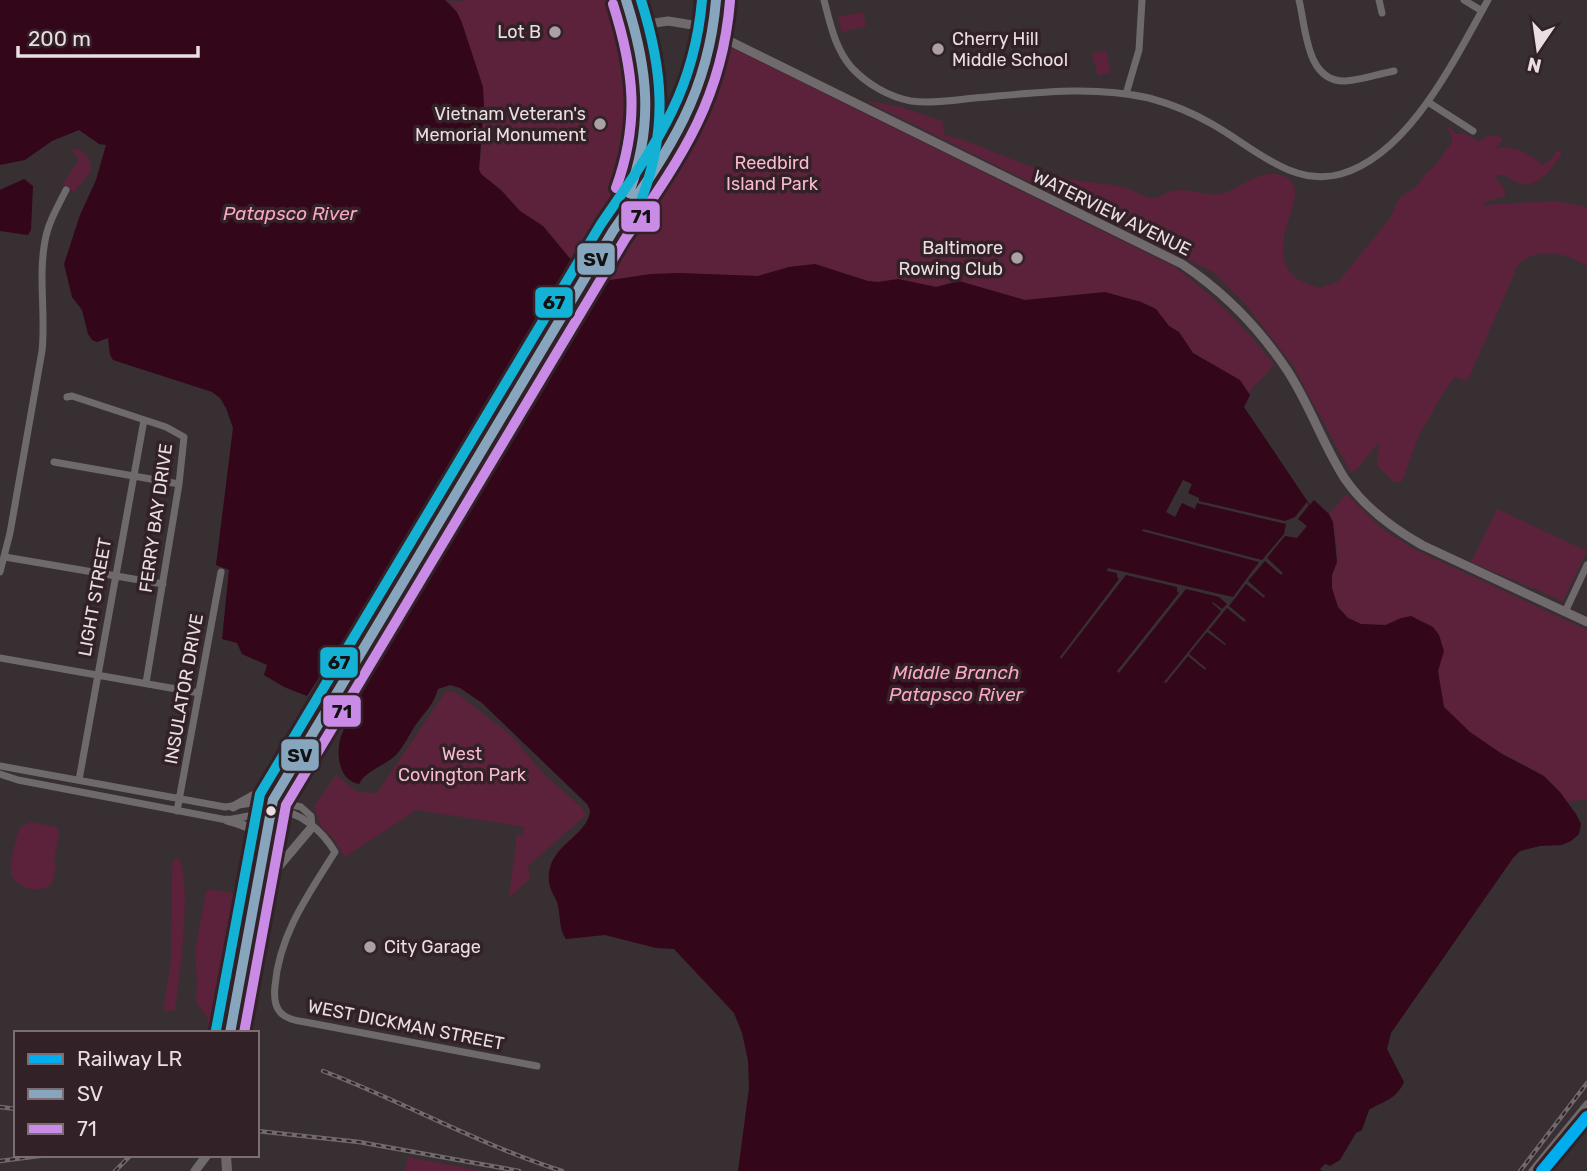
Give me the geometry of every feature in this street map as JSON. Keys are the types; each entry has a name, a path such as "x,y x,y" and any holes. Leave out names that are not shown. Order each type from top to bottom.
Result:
{"main road":[{"path":"613,231 633,185 646,129 646,75 626,0"},
{"path":"230,1031 273,800 613,231 650,178 690,111 706,71 715,33 716,0"},
{"name":"WATERVIEW AVENUE","path":"635,26 652,22 684,22 699,26 1182,264 1235,307 1273,351 1299,390 1346,480 1372,511 1401,534 1422,545 1587,622"},
{"path":"233,807 265,789 291,767"},
{"path":"227,820 254,830 263,848"},
{"path":"248,928 270,879 312,827"}],"street":[{"path":"824,0 838,46 851,67 873,85 897,97 933,101 1068,91 1126,94 1161,101 1195,115 1286,170 1297,174 1329,177 1357,168 1388,147 1428,102 1488,0"},
{"path":"1126,94 1139,50 1142,0"},
{"path":"1299,0 1315,65 1325,76 1338,81 1349,81 1394,71"},
{"path":"1379,0 1382,13"},
{"path":"1464,0 1482,11"},
{"path":"1428,102 1473,131"},
{"path":"0,572 5,557 43,338 45,240 66,190"},
{"name":"FERRY BAY DRIVE","path":"68,397 166,427 184,437 179,484 146,683"},
{"name":"LIGHT STREET","path":"79,780 144,420"},
{"path":"54,462 179,484"},
{"path":"5,557 163,584"},
{"path":"1565,612 1587,565"},
{"name":"INSULATOR DRIVE","path":"177,811 221,572"},
{"path":"0,659 199,693"},
{"path":"0,766 233,807 273,800 302,807 312,816 312,827"},
{"path":"0,774 19,780 227,820 284,811 312,827"},
{"name":"WEST DICKMAN STREET","path":"312,827 326,839 335,852 287,936 277,967 275,1004 280,1012 293,1020 537,1066"},
{"path":"1532,1171 1587,1104"}],"green space":[{"name":"Reedbird Island Park","path":"448,0 620,0 635,50 640,98 636,145 623,195 637,203 686,132 707,87 716,56 723,48 732,48 1173,266 1227,311 1274,365 1248,393 1240,380 1193,353 1179,332 1169,326 1156,309 1105,292 1025,300 959,281 936,287 898,279 868,281 815,264 789,267 758,276 679,273 610,280 587,275 543,226 520,211 501,190 481,174 479,169 482,130 476,81 467,41 455,10"},
{"path":"863,12 866,26 842,32 838,17"},
{"path":"1106,50 1111,72 1098,76 1092,53"},
{"path":"866,101 898,106 942,121 945,135 1044,171 1077,180 1123,187 1152,198 1178,190 1219,194 1266,174 1284,176 1293,184 1295,197 1283,247 1285,263 1296,277 1319,288 1339,281 1390,218 1399,198 1416,187 1435,166 1452,142 1446,125 1457,134 1464,133 1479,142 1496,135 1502,138 1502,141 1495,149 1520,150 1542,165 1551,160 1556,152 1561,151 1561,155 1548,173 1530,184 1495,176 1505,190 1505,196 1483,205 1555,201 1587,207 1587,266 1552,254 1534,255 1518,265 1468,380 1455,377 1444,392 1419,435 1402,482 1394,482 1377,465 1379,443 1351,473 1292,364 1244,302 1213,272"},
{"path":"78,148 90,160 91,171 74,192 63,184 79,159 71,150"},
{"path":"1346,494 1380,527 1412,548 1587,630 1587,799 1567,802 1545,777 1471,734 1446,709 1439,679 1440,661 1393,621 1367,625 1345,615 1333,594 1332,577 1337,562 1337,550 1329,514"},
{"path":"1497,509 1587,551 1563,601 1471,562"},
{"name":"West Covington Park","path":"446,691 455,692 511,735 543,773 582,808 586,815 528,866 530,878 509,898 517,834 523,836 524,827 417,810 345,857 333,838 322,828 314,807 336,775 358,792 377,793"},
{"path":"31,822 56,827 59,832 53,879 51,884 42,889 24,887 15,880 11,871 20,827"},
{"path":"178,857 182,870 185,908 182,954 175,1010 163,1011 171,960 173,860"},
{"path":"209,889 243,895 218,1031 210,1031 207,1017 196,1002 195,951"},
{"path":"408,1157 482,1171 405,1171"}],"water":[{"name":"Middle Branch Patapsco River","path":"0,0 445,0 457,12 462,23 483,87 479,169 481,174 501,190 520,211 543,226 577,267 597,279 679,273 758,276 789,267 815,264 868,281 898,279 936,287 959,281 1025,300 1105,292 1156,309 1169,326 1179,332 1193,353 1240,380 1250,395 1244,407 1310,505 1314,500 1329,514 1333,522 1337,562 1332,575 1332,588 1338,607 1348,618 1361,624 1386,625 1411,616 1433,627 1439,635 1444,651 1438,671 1444,707 1470,732 1502,754 1544,776 1576,814 1581,824 1579,834 1562,845 1540,846 1520,851 1513,858 1391,1033 1387,1049 1404,1082 1401,1088 1369,1110 1362,1130 1356,1133 1340,1160 1330,1166 1325,1164 1320,1169 1322,1171 738,1171 749,1088 748,1060 734,1013 674,949 656,948 605,935 566,939 563,935 557,902 550,885 550,869 560,850 588,819 590,810 587,804 482,703 460,688 450,685 438,689 431,705 400,751 392,758 366,775 359,784 347,778 344,773 339,754 341,737 401,617 402,609 382,594 373,594 307,696 264,675 267,665 242,654 237,643 222,639 229,570 216,565 233,428 226,408 212,392 113,360 108,338 97,342 88,334 82,310 72,297 64,264 80,215 96,180 106,145 99,144 79,130 52,141 25,160 0,165"},
{"path":"24,179 33,186 31,230 28,235 0,231 0,190"}],"pier":[{"path":"580,265 597,275 397,610 381,597"},
{"path":"1183,480 1192,484 1188,493 1199,498 1199,501 1285,521 1295,517 1307,502 1309,505 1298,519 1307,526 1297,538 1284,537 1267,558 1283,573 1281,575 1265,561 1248,581 1264,598 1246,584 1229,606 1246,620 1244,622 1227,608 1209,630 1226,644 1207,632 1189,654 1206,668 1205,670 1188,656 1166,683 1164,682 1221,611 1212,603 1222,609 1227,604 1219,597 1186,589 1119,673 1117,671 1179,593 1177,587 1126,575 1061,659 1119,579 1117,573 1107,571 1108,568 1233,597 1259,562 1142,531 1143,529 1262,560 1284,534 1286,524 1197,503 1195,509 1182,503 1175,517 1166,512"}],"railway":[{"path":"323,1071 501,1149 562,1171"},
{"path":"1520,1171 1587,1083"},
{"path":"0,1107 14,1109"},
{"path":"259,1131 359,1142 519,1171"},
{"path":"0,1161 31,1157"},
{"path":"115,1171 129,1157"}],"rail line":[{"name":"LR","path":"1542,1171 1587,1117"}],"transit line":[{"name":"SV","path":"626,0 639,50 645,96 642,143 629,193"},
{"name":"67","path":"641,0 654,51 660,99 656,147 642,198"},
{"name":"67","path":"216,1030 260,794 601,224 654,145 680,93 690,64 702,0"},
{"name":"SV","path":"230,1031 273,800 613,231 651,176 682,123 704,66 716,0"},
{"name":"71","path":"244,1031 286,805 625,239 680,155 708,99 718,69 730,1"},
{"name":"71","path":"613,4 626,51 631,96 629,141 616,188"}],"place":[{"name":"Lot B","path":"555,32"},
{"name":"Cherry Hill Middle School","path":"938,49"},
{"name":"Vietnam Veteran's Memorial Monument","path":"600,124"},
{"name":"Baltimore Rowing Club","path":"1017,258"},
{"name":"City Garage","path":"370,947"}],"water label":[{"name":"Patapsco River","path":"290,213"}]}
